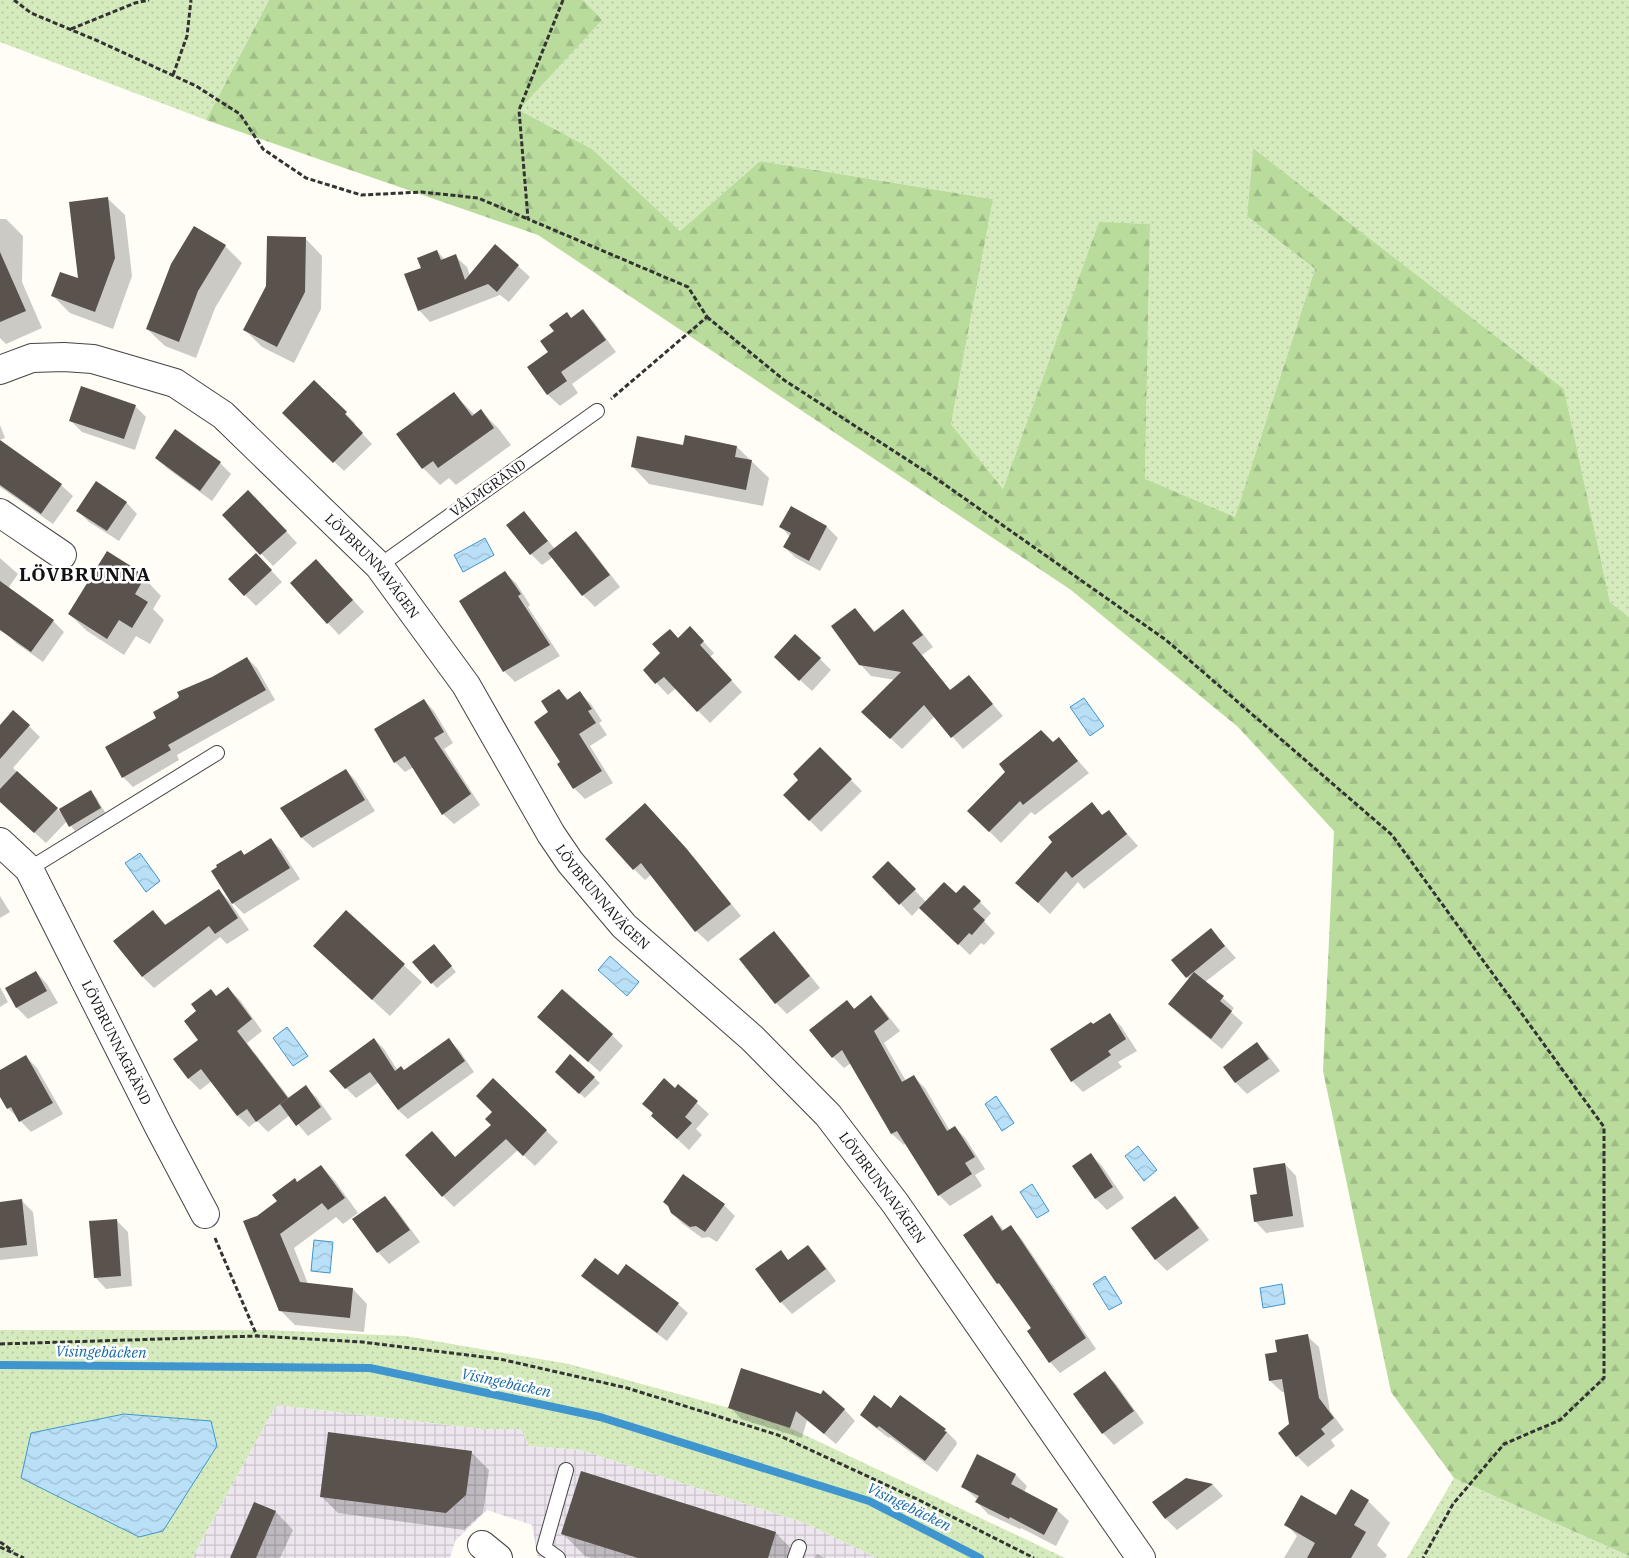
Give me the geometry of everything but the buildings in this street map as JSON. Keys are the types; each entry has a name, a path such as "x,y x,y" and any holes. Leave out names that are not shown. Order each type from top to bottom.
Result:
{"street":[{"name":"LÖVBRUNNAVÄGEN","path":"0,370 32,358 64,357 93,359 175,383 223,415 379,566 466,685 551,834 570,862 624,926 752,1038 828,1115 895,1203 1141,1558"},
{"path":"0,513 62,555"},
{"name":"LÖVBRUNNAGRÄND","path":"0,842 29,869 205,1214"}],"lane":[{"name":"VÅLMGRÄND","path":"379,566 597,411"},
{"path":"29,869 217,753"},
{"path":"558,1558 544,1548 566,1470"}],"path":[{"path":"14,0 31,13 196,86 240,114 262,149 306,178 361,195 422,192 478,198 688,286 707,317 784,380 934,477 1166,640 1392,835 1604,1127 1604,1378 1560,1420 1504,1444 1453,1504 1423,1558"},
{"path":"70,30 134,3 149,0"},
{"path":"173,75 187,36 191,0"},
{"path":"528,219 519,110 563,0"},
{"path":"597,411 707,317"},
{"path":"205,1214 257,1336"},
{"path":"0,1344 257,1336 362,1342 500,1359 627,1388 778,1435 920,1500 1034,1558"},
{"path":"0,1542 22,1557"},
{"path":"0,1547 22,1557"}],"shaded area":[{"path":"276,1405 483,1429 521,1429 529,1446 581,1450 805,1523 877,1558 538,1558 532,1525 487,1510 455,1541 450,1558 192,1558"}],"green space":[{"path":"0,0 269,0 206,120 0,42"},
{"path":"269,0 583,0 602,20 519,110 592,149 680,231 760,161 993,199 951,424 1003,489 1099,222 1150,224 1145,479 1235,517 1315,269 1247,216 1253,148 1564,389 1610,602 1629,617 1629,1556 1454,1478 1391,1392 1323,1071 1334,831 1238,727 1071,590 538,235 206,120"},
{"path":"583,0 1629,0 1629,617 1610,602 1564,389 1253,148 1247,216 1315,269 1235,517 1145,480 1150,224 1099,223 1003,489 951,424 993,199 760,161 680,231 592,149 519,110 601,20"},
{"path":"0,1330 265,1330 405,1336 569,1364 729,1408 790,1428 1065,1558 877,1558 805,1523 581,1450 529,1446 521,1429 483,1429 276,1405 192,1558 0,1558"},
{"path":"1454,1478 1629,1556 1629,1558 1407,1558"}],"water":[{"path":"485,538 494,555 463,572 454,555"},
{"path":"1084,698 1104,726 1090,736 1070,707"},
{"path":"140,853 160,881 146,892 125,863"},
{"path":"610,956 639,982 627,996 598,970"},
{"path":"287,1027 308,1056 293,1066 273,1038"},
{"path":"996,1096 1014,1123 1002,1131 985,1104"},
{"path":"1138,1146 1157,1170 1144,1181 1125,1156"},
{"path":"1032,1184 1049,1211 1037,1218 1020,1192"},
{"path":"314,1240 333,1242 330,1273 311,1271"},
{"path":"1105,1276 1122,1303 1109,1310 1093,1284"},
{"path":"1282,1284 1285,1304 1263,1308 1260,1288"},
{"path":"124,1414 211,1421 217,1446 163,1531 139,1537 21,1478 31,1433"}],"waterway":[{"name":"Visingebäcken","path":"0,1365 370,1368 600,1417 869,1501 980,1558"}],"district":[{"name":"LÖVBRUNNA","path":"85,574"}]}
